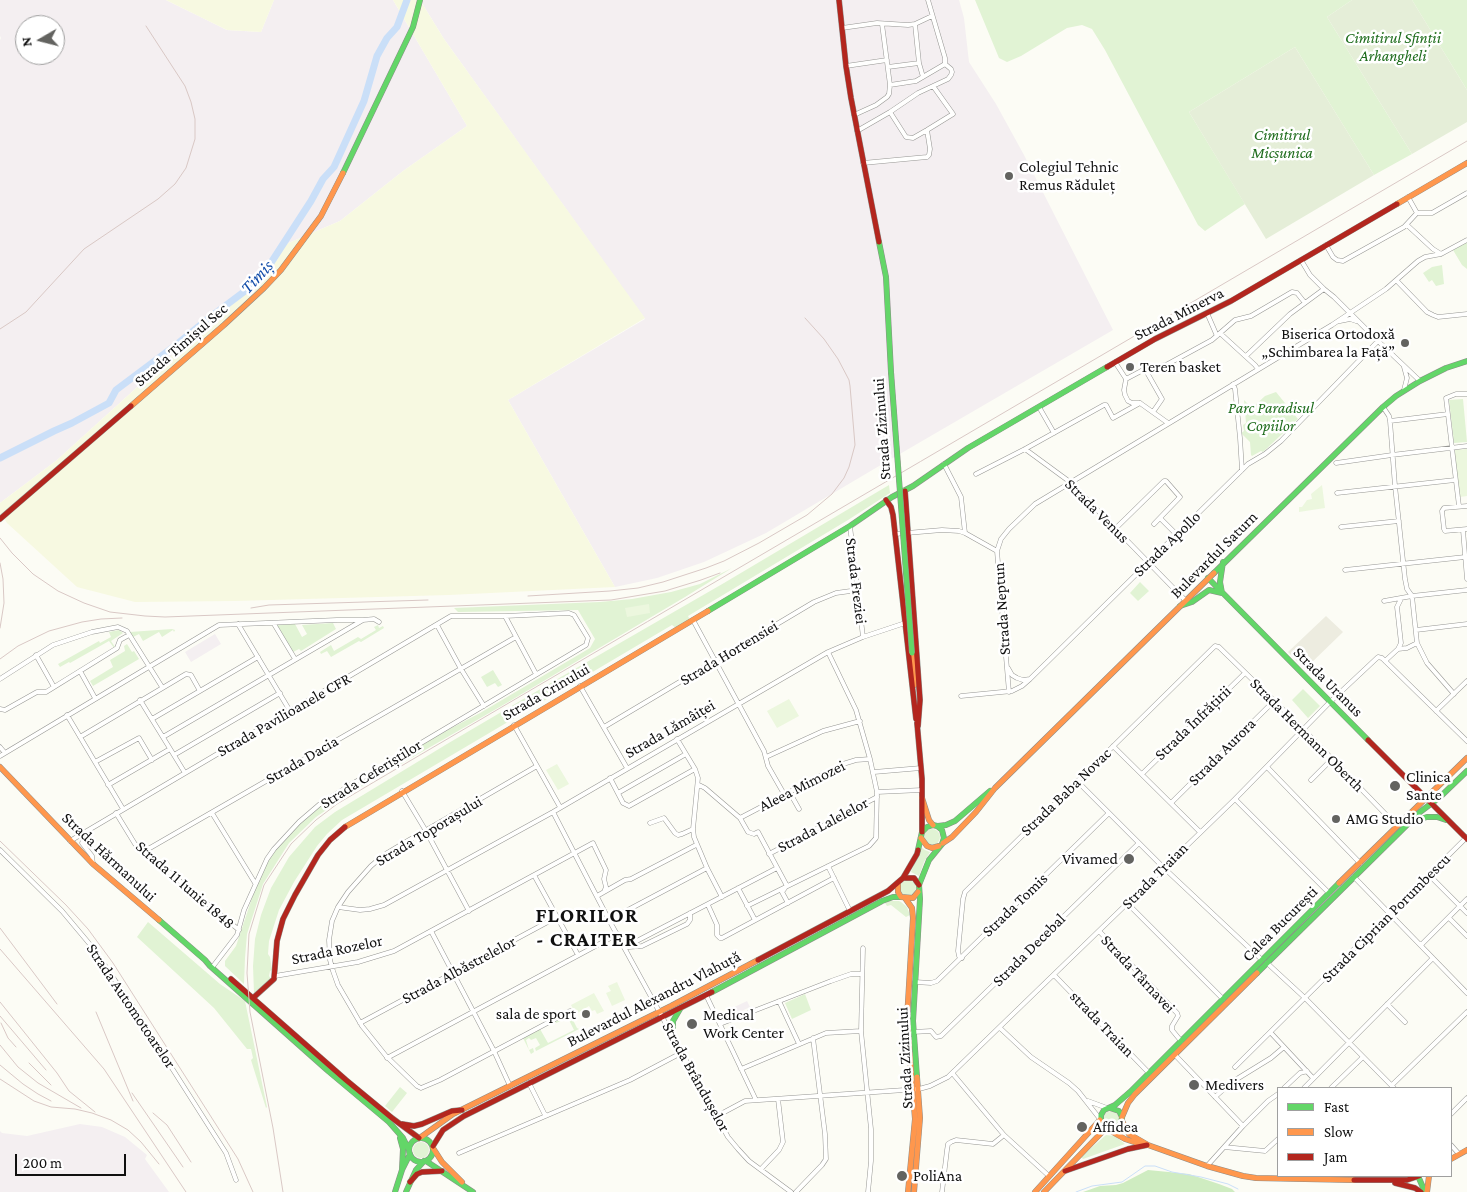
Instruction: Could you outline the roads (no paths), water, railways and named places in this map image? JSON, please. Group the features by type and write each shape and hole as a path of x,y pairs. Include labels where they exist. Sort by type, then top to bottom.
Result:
{"main road":[{"name":"Strada Timișul Sec","path":"2,517 224,325 264,288 286,263 321,216 341,178 413,28 420,0"},
{"name":"Strada Zizinului","path":"839,0 846,66 854,115 886,277 891,372 921,768 922,797 920,807 922,835"},
{"name":"Strada Minerva","path":"905,490 968,448 1115,362 1155,339 1231,301 1467,163"},
{"name":"Bulevardul Saturn","path":"919,885 926,866 940,845 976,812 995,788 1223,562 1383,407 1404,390 1420,381 1446,368 1467,361"},
{"name":"Strada Zizinului","path":"905,490 920,700 918,726"},
{"name":"Strada Crinului","path":"275,976 275,950 284,918 295,895 318,855 330,840 348,824 850,526 886,500 905,490"},
{"path":"886,500 892,510 896,534 905,623"},
{"path":"1179,606 1192,602 1209,590 1222,593 1220,582 1223,562"},
{"name":"Strada Uranus","path":"1208,578 1467,838"},
{"name":"Strada Zizinului","path":"905,623 912,691 918,726"},
{"name":"Calea București","path":"1108,1108 1120,1102 1261,959 1467,758"},
{"name":"Strada Hărmanului","path":"0,767 93,864 205,960 327,1070 389,1122 403,1138 409,1152"},
{"name":"Calea București","path":"1122,1119 1128,1104 1135,1094 1405,827 1467,771"},
{"name":"Bulevardul Saturn","path":"935,826 946,825 955,821 995,788"},
{"name":"Strada Zizinului","path":"922,797 929,820 935,826"},
{"path":"1405,827 1418,819 1428,817 1437,817 1450,822"},
{"path":"903,878 914,878 919,885 918,892 913,898 903,897 898,892 898,883 915,859 922,835 927,827 935,826 942,830 944,835 940,845 932,848 923,842 922,835"},
{"name":"Bulevardul Alexandru Vlahuță","path":"433,1147 443,1130 450,1124 661,1014 888,891 898,883"},
{"name":"Strada Zizinului","path":"908,1192 916,1089 913,1032 920,899 918,892"},
{"name":"Bulevardul Alexandru Vlahuță","path":"420,1138 462,1110 510,1086 661,1014 680,1008 882,901 893,897 903,897"},
{"name":"Strada Zizinului","path":"903,897 911,905 913,915 907,1019 920,1125 914,1192"},
{"name":"Strada Hărmanului","path":"205,960 214,965 253,998 396,1122 420,1138"},
{"name":"Strada Rozelor","path":"253,998 275,976"},
{"path":"673,1034 673,1021 680,1008"},
{"path":"1035,1192 1108,1108 1116,1109 1121,1114 1129,1134 1148,1145"},
{"path":"396,1122 414,1126 452,1111 462,1110"},
{"path":"1100,1119 1103,1126 1107,1129 1130,1141 1148,1145 1207,1166 1256,1178 1385,1181 1407,1180 1416,1177"},
{"path":"1107,1129 1112,1130 1118,1127 1122,1119"},
{"path":"1044,1192 1107,1129"},
{"path":"398,1132 403,1149 402,1170"},
{"path":"395,1192 410,1144 420,1138 428,1140 442,1162 457,1175 465,1186"},
{"path":"1062,1173 1113,1154 1148,1145"},
{"path":"406,1192 416,1170 431,1156 433,1147"},
{"path":"1452,1158 1467,1150"},
{"path":"409,1152 416,1161 425,1161 473,1192"},
{"path":"410,1182 417,1174 422,1172 444,1172"},
{"path":"1419,1177 1426,1192"},
{"path":"1426,1192 1429,1177"},
{"path":"1385,1181 1412,1187 1420,1192"}],"street":[{"path":"890,85 913,82 944,64 945,58 928,0"},
{"path":"842,28 877,23 903,26 915,24 932,16"},
{"path":"854,115 876,105 889,94 890,85 882,24"},
{"path":"915,24 919,63 923,77"},
{"path":"846,66 887,60"},
{"path":"888,67 919,63"},
{"path":"857,131 918,93 948,79 952,75 950,69 944,64"},
{"path":"890,112 906,137 913,138 927,130 953,114 933,86"},
{"path":"864,163 929,155 927,130"},
{"path":"1417,213 1432,213 1467,193"},
{"path":"1408,197 1417,213"},
{"path":"1326,245 1337,260 1343,261 1407,225 1417,213"},
{"path":"1407,225 1441,254"},
{"name":"Strada Neptun","path":"1009,692 998,543 1035,504 1332,325 1397,281 1404,272 1421,259 1441,254 1467,240"},
{"path":"1301,260 1310,275 1420,381"},
{"path":"1397,281 1427,312 1433,315 1438,317 1467,314"},
{"path":"1246,356 1290,314 1324,289"},
{"path":"1126,379 1146,370 1166,365 1212,340 1235,320 1251,316 1292,292 1297,293 1305,304"},
{"path":"1207,313 1219,335 1246,356 1258,369"},
{"name":"Strada Neptun","path":"1332,325 1346,319 1358,322"},
{"path":"1242,470 1281,441 1378,341"},
{"path":"1115,362 1126,379 1124,390 1126,399 1132,403 1140,404 1168,423"},
{"path":"1403,365 1407,378 1404,390"},
{"path":"1146,370 1162,399 1153,412"},
{"path":"1233,384 1242,470"},
{"path":"1458,506 1446,398 1456,394 1467,394"},
{"path":"976,474 1104,405 1106,405 1113,418 1140,404"},
{"path":"1039,407 1054,433"},
{"path":"1383,407 1390,421 1406,585 1412,596 1417,643 1427,663 1454,694"},
{"path":"1390,421 1448,414"},
{"path":"1336,463 1467,446"},
{"name":"Strada Venus","path":"1025,449 1070,482 1185,600"},
{"path":"896,534 952,530 965,534 961,497 944,464"},
{"name":"Strada Apollo","path":"1009,692 1017,690 1022,686 1242,470"},
{"path":"1336,493 1455,480"},
{"path":"1116,529 1166,481 1180,497 1154,524"},
{"path":"1467,506 1442,509 1444,529 1448,531 1465,530 1467,579"},
{"path":"1160,518 1177,535"},
{"path":"1340,527 1399,521"},
{"name":"Strada Freziei","path":"850,526 863,636"},
{"name":"Strada Neptun","path":"965,534 998,551"},
{"path":"1345,570 1465,557"},
{"name":"Strada Hortensiei","path":"604,727 814,602 836,593 858,590"},
{"path":"1384,601 1467,590"},
{"path":"1401,598 1397,606 1401,643 1398,649 1385,661 1467,741"},
{"name":"Strada Pavilioanele CFR","path":"70,841 289,709 454,616 573,614 587,635 588,641"},
{"path":"505,616 536,674"},
{"path":"0,756 219,625 374,619 378,622"},
{"path":"163,737 363,620"},
{"path":"693,620 764,752 768,766 784,794"},
{"name":"Strada Lămâiței","path":"338,907 360,910 384,905 553,812 828,652 863,636 905,623"},
{"path":"238,624 289,709"},
{"path":"274,624 294,659"},
{"path":"1416,630 1467,624"},
{"path":"437,625 484,706"},
{"path":"0,679 53,645 92,632 118,628 128,633 162,687"},
{"path":"0,709 4,710 37,692 44,693 80,672 117,648 120,640 128,633"},
{"name":"Strada Dacia","path":"143,852 516,637"},
{"name":"Strada Ceferiștilor","path":"214,965 234,941 255,883 274,848 299,822 320,804 586,645 588,641"},
{"path":"1398,649 1417,643"},
{"name":"Strada Hermann Oberth","path":"1216,645 1304,730 1397,826"},
{"name":"Strada Baba Novac","path":"962,958 959,956 958,951 965,892 1216,645"},
{"path":"747,906 869,846 876,838 877,794 874,772 856,710 828,652"},
{"path":"36,655 54,687"},
{"path":"152,719 258,657"},
{"name":"Strada Traian","path":"718,1116 743,1102 925,1088 953,1074 1235,799 1330,702 1377,658 1380,657 1385,661"},
{"name":"Strada Neptun","path":"1006,666 1012,675 1017,678 1023,680 1030,678"},
{"path":"80,672 95,698"},
{"name":"Strada Înfrățirii","path":"1142,774 1245,673"},
{"path":"80,736 162,687 188,674 191,675 200,691"},
{"path":"1436,711 1467,681"},
{"path":"580,686 627,768"},
{"path":"961,696 1009,692"},
{"path":"174,755 280,693"},
{"path":"140,700 185,772"},
{"name":"Strada Aurora","path":"1171,803 1274,701"},
{"path":"67,715 123,809"},
{"path":"766,758 823,731 860,721"},
{"path":"514,725 560,807"},
{"path":"95,762 139,738 152,760"},
{"path":"677,739 698,775 699,785 693,829 696,845 722,897"},
{"path":"1113,746 1200,832"},
{"path":"0,747 5,753"},
{"path":"108,785 170,749"},
{"path":"618,794 686,754"},
{"name":"Aleea Mimozei","path":"740,818 843,764 856,760 870,759"},
{"path":"1311,780 1332,759"},
{"name":"Strada Toporașului","path":"494,1051 440,1080 421,1088 417,1086 387,1058 360,1023 338,984 332,966 329,933 338,907 348,892 371,866 384,855 537,766"},
{"path":"1266,767 1360,863"},
{"path":"874,772 921,768"},
{"path":"610,778 625,804 631,805 695,769"},
{"path":"1077,781 1164,868 1261,959"},
{"name":"Aleea Mimozei","path":"699,785 740,818 748,832 754,834 758,832"},
{"path":"877,794 922,790"},
{"path":"402,791 469,911"},
{"path":"790,793 799,809"},
{"name":"Strada Lalelelor","path":"769,854 877,794"},
{"path":"1235,799 1329,893"},
{"name":"Strada Brândușelor","path":"553,812 609,920 627,948 728,1137 738,1149 791,1192"},
{"name":"Strada 11 Iunie 1848","path":"116,813 134,844 239,930"},
{"path":"212,813 255,883"},
{"name":"Strada Tomis","path":"915,982 937,981 1110,814"},
{"path":"650,823 664,818 675,834 678,835 693,829"},
{"path":"88,829 82,843 92,856 93,864"},
{"name":"Strada Lalelelor","path":"758,832 787,886"},
{"name":"Strada Ciprian Porumbescu","path":"1235,1067 1467,838"},
{"name":"Strada Decebal","path":"913,1032 931,1031 936,1037 941,1036 1139,842"},
{"name":"Strada Rozelor","path":"275,976 363,961 394,951 593,843 606,870 604,879 606,887 604,892"},
{"path":"597,896 696,845"},
{"name":"Strada Automotoarelor","path":"0,850 62,911 93,948 226,1153 236,1180"},
{"path":"828,866 850,911"},
{"path":"609,920 707,868"},
{"name":"Strada Lalelelor","path":"627,948 631,944 777,868"},
{"path":"534,875 578,955"},
{"path":"1429,875 1467,913"},
{"path":"1354,877 1467,992"},
{"path":"708,904 720,938 834,878"},
{"path":"787,886 782,892 788,903"},
{"path":"738,888 755,920"},
{"path":"1421,945 1467,899"},
{"path":"1128,904 1223,999"},
{"name":"Strada Lalelelor","path":"627,948 642,946 687,924 690,920 690,913"},
{"name":"Strada Albăstrelelor","path":"360,1023 556,917"},
{"path":"1448,918 1467,936"},
{"path":"431,931 474,1011 510,1086"},
{"name":"Strada Târnavei","path":"1099,931 1177,1012 1178,1016 1172,1030 1181,1041"},
{"path":"387,1058 618,934"},
{"path":"863,948 861,1031 871,1129 871,1161 868,1192"},
{"path":"1305,1087 1434,958"},
{"path":"1267,963 1305,998 1393,1087 1467,1012"},
{"path":"720,1024 851,974 862,974"},
{"name":"strada Traian","path":"1054,976 1149,1073"},
{"path":"706,995 756,1100"},
{"path":"779,1002 799,1044"},
{"path":"1387,1004 1405,1022"},
{"path":"494,1051 570,1011"},
{"path":"1000,1028 1031,1057 1068,1083 1100,1119"},
{"path":"741,1068 813,1038 834,1032 861,1031"},
{"path":"1271,1033 1313,1078"},
{"path":"796,1192 826,1160 813,1038"},
{"path":"1215,1097 1232,1082 1271,1058 1284,1047"},
{"path":"459,1153 630,1080 683,1052"},
{"path":"1175,1055 1243,1126"},
{"path":"1332,1087 1363,1057"},
{"path":"1285,1087 1300,1073 1306,1071"},
{"path":"953,1074 1004,1136 1049,1176"},
{"path":"529,1083 545,1116"},
{"path":"1207,1166 1268,1101 1277,1096"},
{"path":"1452,1113 1467,1098"},
{"path":"761,1169 779,1150 783,1142 778,1099"},
{"path":"1086,1101 1108,1108"},
{"path":"942,1192 948,1144 956,1140 992,1144 1004,1136"},
{"path":"1224,1147 1265,1151 1277,1140"},
{"path":"1452,1146 1459,1154"}],"waterway":[{"name":"Timiș","path":"0,458 109,403 116,390 245,291 265,272 323,179 334,167 364,101 377,56 387,38 397,27 407,0"},
{"path":"1076,1192 1092,1186 1122,1182 1145,1166 1155,1166 1172,1172 1201,1177 1228,1184 1238,1189"}],"railway":[{"path":"0,329 26,312 84,249 158,199 175,184 186,168 195,139 195,119 191,102 185,86 146,26"},
{"path":"283,1192 273,1128 250,1012 247,973 249,934 264,885 291,844 316,820 337,804 374,782 1467,141"},
{"path":"528,596 638,588 706,568 759,543 807,515 832,494 844,478 855,445 850,386 849,380 838,359 824,339 805,318"},
{"path":"0,538 33,574 58,591 110,612 165,617 611,600 665,591 720,573"},
{"path":"0,563 4,603 0,628"},
{"path":"251,608 269,605 428,600"},
{"path":"0,659 18,646 49,631 82,622 122,618"},
{"path":"0,841 66,905 88,929 113,963 238,1159 253,1192"},
{"path":"0,928 57,1004"},
{"path":"0,949 104,1069 186,1192"},
{"path":"0,1002 57,1073 69,1091 95,1112"},
{"path":"96,1012 133,1101"},
{"path":"0,1016 46,1070"},
{"path":"1,1023 8,1038 16,1047"},
{"path":"0,1045 18,1067 38,1083 81,1108"},
{"path":"29,1063 51,1085"},
{"path":"0,1065 23,1084 51,1101"},
{"path":"0,1079 34,1101 51,1107 92,1113 111,1120 128,1130 141,1142 159,1164"},
{"path":"132,1093 183,1167"},
{"path":"153,1113 167,1125 191,1162"}],"place":[{"name":"Colegiul Tehnic Remus Răduleț","path":"1009,176"},
{"name":"Biserica Ortodoxă „Schimbarea la Față”","path":"1405,343"},
{"name":"Teren basket","path":"1130,367"},
{"name":"Clinica Sante","path":"1395,786"},
{"name":"AMG Studio","path":"1336,819"},
{"name":"Vivamed","path":"1129,859"},
{"name":"sala de sport","path":"586,1014"},
{"name":"Medical Work Center","path":"692,1024"},
{"name":"Medivers","path":"1194,1085"},
{"name":"Affidea","path":"1082,1127"},
{"name":"PoliAna","path":"902,1176"}],"district":[{"name":"FLORILOR - CRAITER","path":"587,928"}],"park label":[{"name":"Cimitirul Sfinții Arhangheli","path":"1393,47"},
{"name":"Cimitirul Micșunica","path":"1282,144"},
{"name":"Parc Paradisul Copiilor","path":"1271,417"}]}
